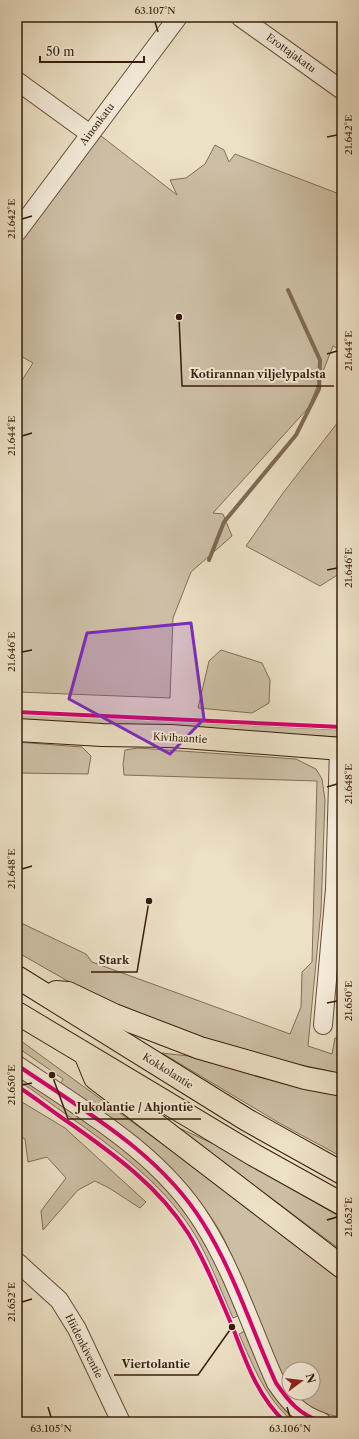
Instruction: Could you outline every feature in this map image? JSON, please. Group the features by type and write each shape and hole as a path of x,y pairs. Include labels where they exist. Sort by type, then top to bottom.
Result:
{"main road":[{"name":"Kivihaantie","path":"17,730 102,735 171,736 340,749"},
{"name":"Kokkolantie","path":"17,977 247,1120 342,1173"},
{"path":"37,990 68,993 114,1015 200,1048 305,1078 342,1085"},
{"path":"17,1013 254,1155 342,1204"},
{"path":"85,1055 95,1078 342,1267"}],"street":[{"name":"Ainonkatu","path":"17,232 178,17"},
{"name":"Erottajakatu","path":"240,17 342,90"},
{"path":"17,81 90,134"},
{"path":"323,1025 335,889 340,749"},
{"path":"17,1065 118,1135 151,1162 179,1190 203,1222 224,1262 276,1383 288,1400 307,1417 322,1422"},
{"name":"Hiidenkiventie","path":"17,1262 59,1300 77,1329 121,1422"}],"highlighted area":[{"path":"191,623 204,719 170,754 69,699 87,633"}],"shaded area":[{"path":"96,132 177,195 170,180 186,178 205,164 215,145 224,150 229,162 235,154 342,195 342,351 333,346 309,407 213,513 223,514 232,536 191,572 173,618 170,698 17,692 17,388 33,363 17,354 17,240"},
{"path":"342,410 342,572 320,586 246,546 283,493 338,422"},
{"path":"221,650 262,663 270,680 269,703 252,713 198,708 209,661"},
{"path":"17,714 342,730 342,737 58,724 17,719"},
{"path":"17,742 82,747 91,756 88,774 17,773"},
{"path":"138,748 296,759 316,769 322,779 325,800 321,910 308,1046 332,1054 335,1038 342,1039 342,1079 330,1071 221,1048 85,991 17,952 17,921 86,954 92,962 290,1034 301,1007 302,972 312,962 317,781 124,775 123,764 125,750"},
{"path":"342,943 342,1021 337,1016"},
{"path":"17,1038 342,1275 342,1417 316,1410 303,1401 321,1401 321,1361 281,1361 281,1377 225,1241 210,1216 194,1195 177,1176 141,1143 103,1114 60,1085 63,1079 17,1047"},
{"path":"162,1053 188,1056 259,1077 342,1092 342,1157 281,1124"},
{"path":"17,1074 66,1106 114,1141 158,1181 178,1203 202,1237 219,1270 238,1316 233,1318 198,1240 180,1213 166,1197 152,1182 120,1154 17,1080"},
{"path":"17,1099 65,1128 146,1202 140,1208 109,1188 95,1181 78,1190 43,1230 41,1211 66,1178 47,1157 28,1162 25,1139 17,1135"},
{"path":"166,1122 214,1144 342,1218 342,1251 278,1203"},
{"path":"245,1331 269,1387 301,1422 293,1422 275,1402 255,1370 239,1334"}],"waterway":[{"path":"209,560 224,522 296,435 319,389 320,360 288,290"}],"cycle path":[{"path":"17,712 342,727"},
{"path":"17,1065 94,1116 119,1135 143,1154 165,1175 185,1198 203,1223 224,1261 276,1383 301,1412 322,1422"},
{"path":"17,1086 120,1160 150,1186 176,1216 195,1244 260,1390 267,1402 285,1422"}],"place":[{"name":"Kotirannan viljelypalsta","path":"179,317"},
{"name":"Stark","path":"149,901"},
{"name":"Jukolantie / Ahjontie","path":"52,1075"},
{"name":"Viertolantie","path":"232,1327"}]}
